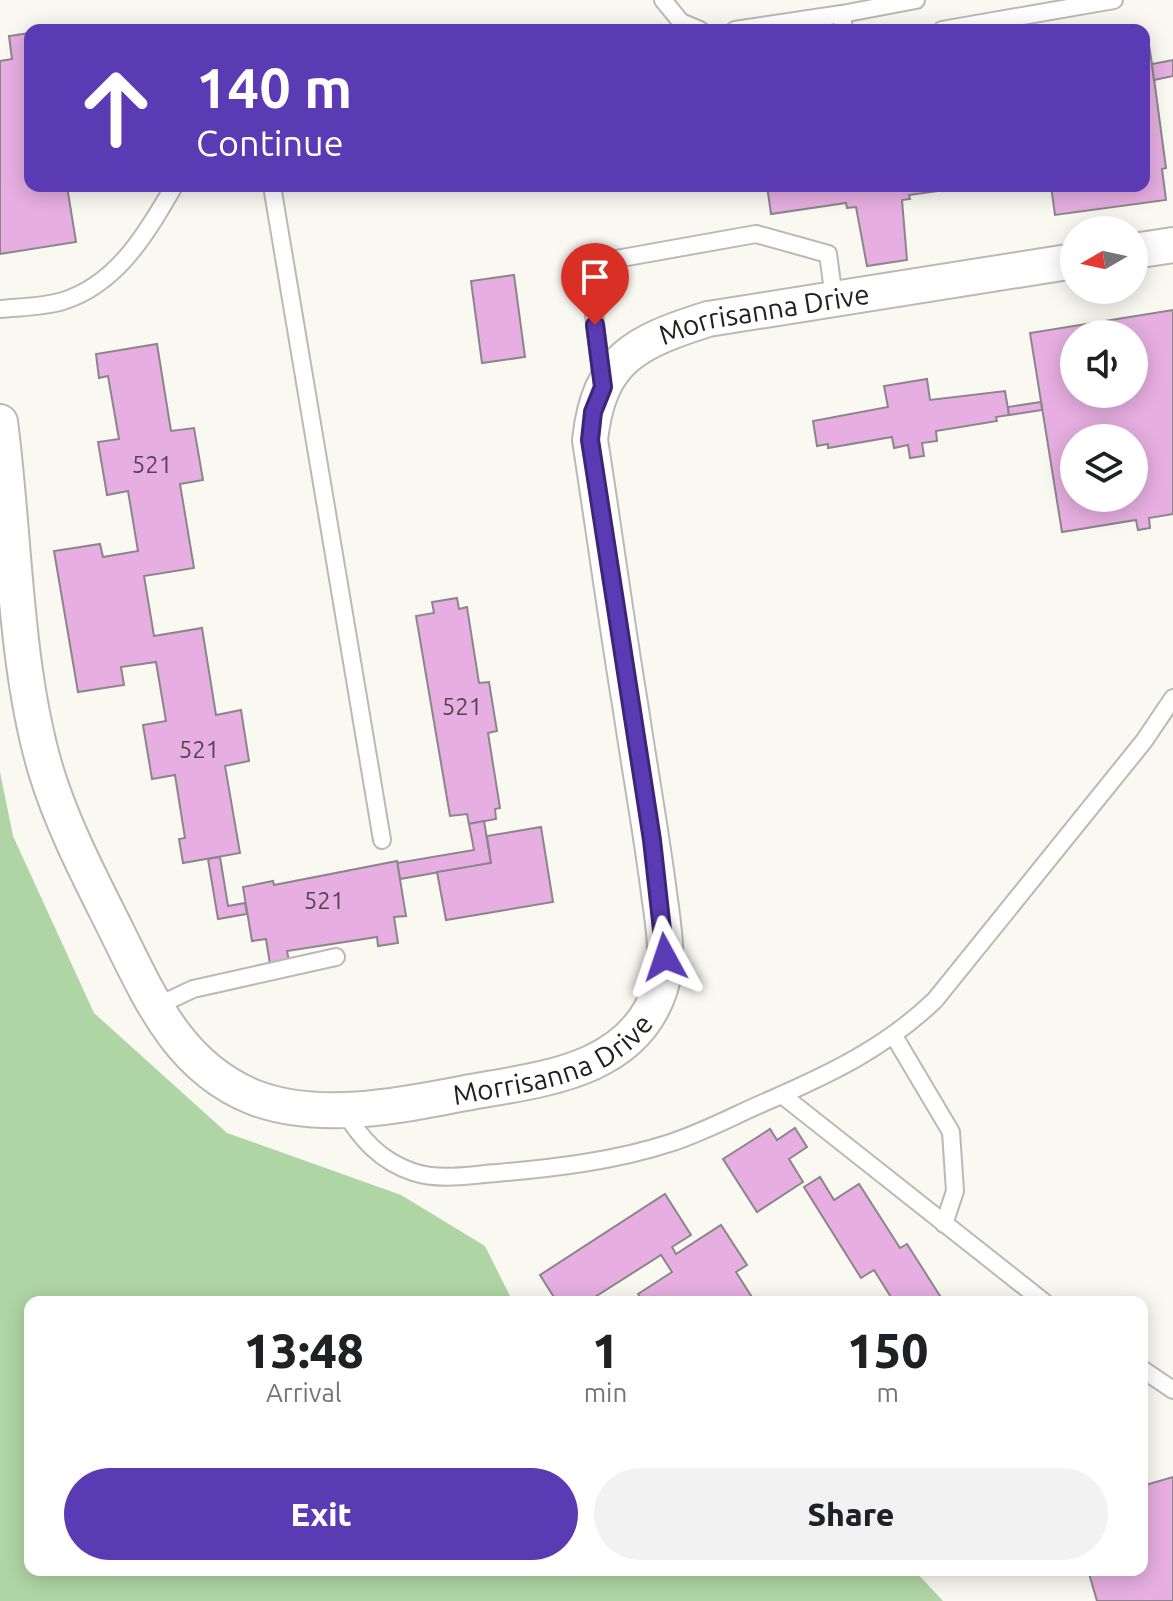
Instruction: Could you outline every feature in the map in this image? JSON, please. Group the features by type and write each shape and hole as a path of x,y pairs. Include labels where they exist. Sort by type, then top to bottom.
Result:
{"street":[{"path":"1148,249 1173,245"},
{"name":"Morrisanna Drive","path":"0,422 30,698 46,770 66,826 168,1031 196,1063 225,1083 257,1098 295,1107 343,1109 440,1098 553,1078 590,1064 624,1045 636,1033 661,986 665,946 652,840 590,440 593,412 603,387 618,364 653,337 708,319 1060,263"}],"lane":[{"path":"663,0 686,24"},
{"path":"816,24 843,22 916,0"},
{"path":"976,24 1114,0"},
{"path":"0,309 59,302 97,284 120,264 150,226 170,192"},
{"path":"273,192 382,840"},
{"path":"603,387 588,264 756,234 828,254 834,298"},
{"path":"343,1109 355,1131 373,1151 405,1169 442,1177 532,1170 609,1158 671,1143 856,1061 894,1036 935,1000 1144,741 1173,698"},
{"path":"155,1007 193,989 336,957"},
{"path":"894,1036 951,1132 955,1191 944,1224"},
{"path":"782,1095 1036,1296"},
{"path":"1148,1373 1173,1390"}],"green space":[{"path":"0,772 13,836 94,1013 227,1133 401,1195 485,1246 510,1296 24,1296 24,1576 920,1576 943,1601 0,1601"}],"building":[{"path":"24,34 24,192 68,192 76,242 0,254 0,61 12,59 9,36"},
{"path":"1150,52 1166,168 1162,169 1166,200 1055,215 1052,192 1150,192"},
{"path":"1173,60 1173,76 1154,80 1152,64"},
{"path":"768,192 931,192 909,195 910,199 902,200 907,260 867,266 856,207 847,208 846,203 771,214"},
{"path":"514,275 525,357 482,363 471,281"},
{"path":"1173,310 1173,514 1149,518 1150,528 1138,530 1136,520 1062,532 1030,333 1060,328 1060,408 1148,408 1148,320 1111,320"},
{"path":"157,344 171,431 194,428 203,480 180,484 194,568 144,576 154,636 202,628 216,715 241,710 249,761 225,766 240,853 183,863 179,839 185,838 175,775 152,779 143,725 166,721 156,662 121,667 124,685 78,692 54,551 100,544 103,557 138,551 128,491 107,495 98,442 119,439 108,376 99,378 96,354"},
{"path":"927,379 930,400 1005,391 1009,415 996,417 997,421 936,431 937,441 922,443 924,456 910,458 908,445 894,448 892,437 828,448 828,444 817,446 813,421 888,407 884,386"},
{"path":"1041,402 1042,410 1009,415 1008,407"},
{"path":"457,598 459,609 467,607 479,683 489,682 497,731 488,733 500,808 495,809 496,819 469,824 467,814 450,816 416,616 434,613 432,602"},
{"path":"484,821 491,863 400,879 397,863 474,850 469,824"},
{"path":"541,827 553,902 446,920 437,872 491,863 487,836"},
{"path":"220,857 228,906 245,903 247,914 218,919 208,859"},
{"path":"397,861 406,916 394,917 398,943 378,946 377,937 287,951 289,961 270,964 266,939 252,941 243,887 273,881 274,885"},
{"path":"795,1128 807,1147 789,1159 803,1182 757,1212 723,1159 770,1129 777,1140"},
{"path":"820,1177 834,1200 859,1184 900,1248 907,1244 940,1296 890,1296 874,1270 861,1278 804,1187"},
{"path":"665,1194 691,1235 672,1247 676,1254 721,1225 747,1265 736,1272 751,1296 639,1296 672,1272 661,1255 596,1296 553,1296 540,1275"},
{"path":"1173,1477 1173,1601 1097,1601 1090,1576 1148,1576 1148,1484"}],"route":[{"path":"595,325 603,387 593,412 590,440 652,840 665,957"}]}
